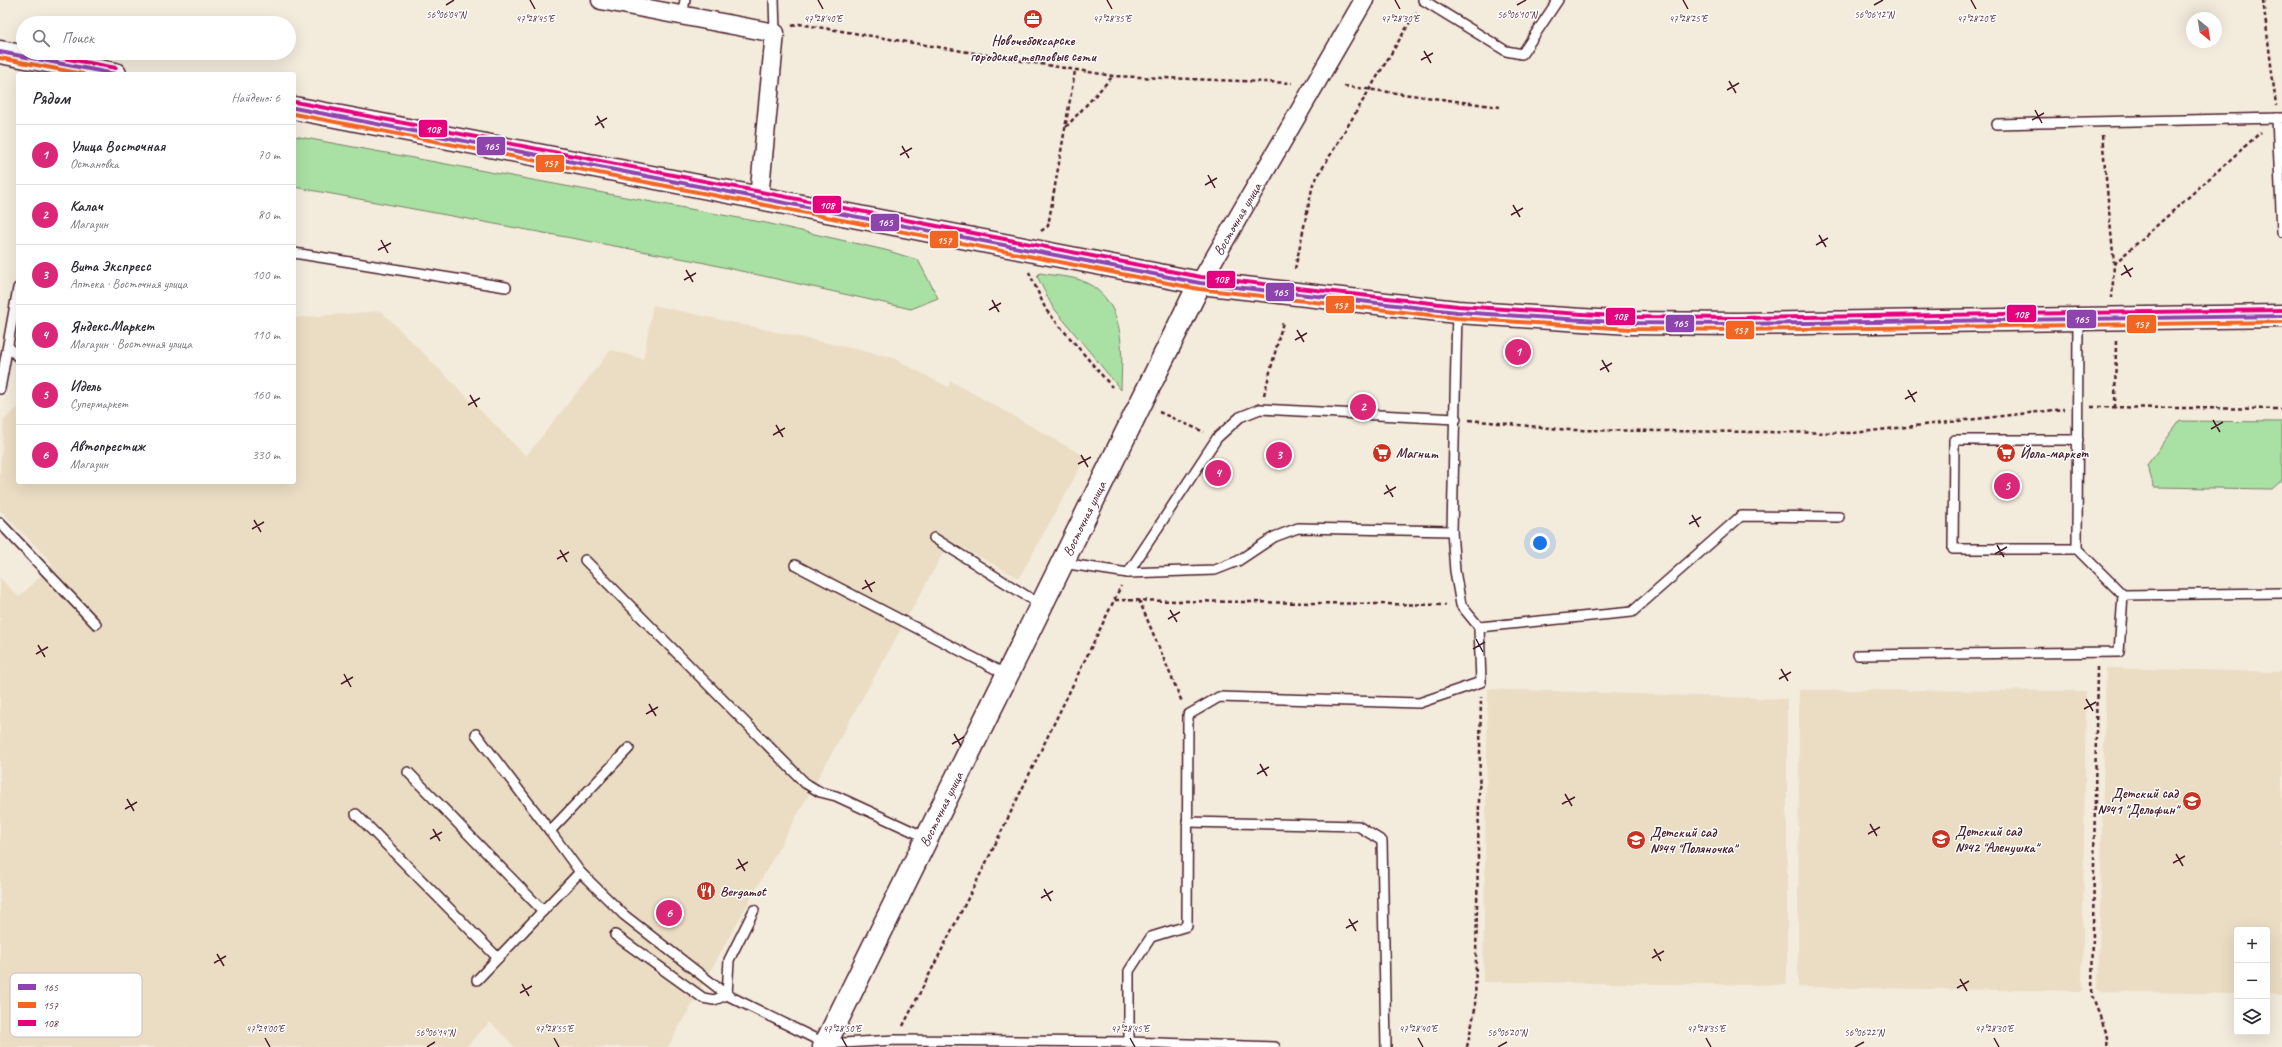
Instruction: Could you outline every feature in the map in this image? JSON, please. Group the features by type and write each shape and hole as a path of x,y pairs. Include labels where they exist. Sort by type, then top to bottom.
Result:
{"main road":[{"path":"0,52 16,57"},
{"path":"28,60 55,68 95,72"},
{"path":"296,108 1200,283 1457,312 1637,324 2282,316"},
{"name":"Восточная улица","path":"825,1046 1200,283"}],"street":[{"path":"601,0 684,8 775,33 759,198"},
{"name":"Восточная улица","path":"1200,283 1364,0"}],"lane":[{"path":"774,0 775,33"},
{"path":"1423,0 1437,3 1506,52 1522,54 1558,0"},
{"path":"1997,124 2280,118 2282,232"},
{"path":"296,253 506,286"},
{"path":"0,389 2,368 9,347 16,301"},
{"path":"1129,1042 1129,971 1151,937 1187,926 1188,715 1219,697 1419,703 1481,682 1479,627 1461,605 1455,571 1452,531 1456,419 1457,312"},
{"path":"2077,549 2078,319"},
{"path":"9,347 16,355"},
{"path":"1128,573 1217,438 1240,417 1260,410 1456,419"},
{"path":"2078,440 1954,440 1953,549 2077,549 2123,595 2282,593"},
{"path":"1479,627 1632,612 1741,516 1839,517"},
{"path":"0,523 96,624"},
{"path":"1062,563 1128,573 1215,570 1238,561 1274,537 1298,528 1452,531"},
{"path":"934,538 1042,605"},
{"path":"585,560 805,783 820,792 836,796 927,838"},
{"path":"795,565 1007,675"},
{"path":"1858,655 2119,652 2123,595"},
{"path":"476,734 580,872 624,916 727,995 825,1046 895,1040 1129,1042 1275,1047"},
{"path":"550,831 629,748"},
{"path":"408,772 543,911"},
{"path":"356,814 498,958"},
{"path":"1187,822 1358,826 1382,841 1386,1047"},
{"path":"477,980 580,872"},
{"path":"727,995 729,960 754,910"},
{"path":"615,935 703,998 714,1000 727,995"}],"path":[{"path":"1295,269 1313,184 1423,0"},
{"path":"2114,264 2280,118 2263,0"},
{"path":"775,33 799,24 1075,71 1113,76 1292,83"},
{"path":"1041,231 1048,226 1075,71"},
{"path":"1066,127 1113,76"},
{"path":"1344,86 1500,107"},
{"path":"2101,121 2114,264 2112,298"},
{"path":"1029,272 1046,310 1112,387"},
{"path":"1260,410 1283,322"},
{"path":"2115,408 2116,339"},
{"path":"1456,419 1569,430 1853,433 2078,407 2282,409"},
{"path":"1158,412 1217,438"},
{"path":"895,1040 988,859 1128,573"},
{"path":"1115,600 1461,605"},
{"path":"1139,600 1188,715"},
{"path":"2097,652 2092,996 2108,1037 2107,1047"},
{"path":"1467,1047 1475,1010 1481,682"}],"shaded area":[{"path":"653,305 891,357 948,387 951,381 1086,457 1019,578 950,541 668,1047 515,1047 490,1022 466,1047 0,1047 0,578 19,597 53,564 0,510 0,468 4,420 16,409 16,484 296,484 296,318 381,311 526,456 611,350 643,359"},
{"name":"Детский сад №41 \"Дельфин\"","path":"2106,668 2282,672 2282,995 2270,994 2270,927 2234,927 2234,994 2098,991"},
{"name":"Детский сад №44 \"Поляночка\"","path":"1488,689 1787,699 1787,985 1483,982"},
{"name":"Детский сад №42 \"Аленушка\"","path":"1799,690 2086,691 2082,991 1798,987"}],"green space":[{"path":"296,136 766,223 885,250 918,260 938,298 911,309 696,261 296,187"},
{"path":"1040,273 1069,277 1085,282 1099,291 1108,302 1115,315 1119,329 1122,360 1121,390 1052,306 1037,276"},
{"path":"2180,421 2282,422 2282,480 2272,489 2154,487 2147,465"}],"transit line":[{"name":"165","path":"0,52 16,55"},
{"name":"157","path":"0,58 73,72"},
{"name":"165","path":"42,60 105,72"},
{"name":"108","path":"74,60 116,68"},
{"name":"108","path":"296,102 1201,277 1458,306 1630,317 1736,318 2282,310"},
{"name":"165","path":"296,108 1200,283 1457,312 1630,323 1736,324 2282,316"},
{"name":"157","path":"296,114 1199,289 1456,318 1630,329 1736,330 2282,322"}],"place":[{"name":"Новочебоксарске городские тепловые сети","path":"1033,19"},
{"name":"Улица Восточная","path":"1518,352"},
{"name":"Калач","path":"1363,407"},
{"name":"Магнит","path":"1382,453"},
{"name":"Йола-маркет","path":"2006,453"},
{"name":"Вита Экспресс","path":"1279,455"},
{"name":"Яндекс.Маркет","path":"1218,473"},
{"name":"Идель","path":"2007,486"},
{"name":"Детский сад №41 \"Дельфин\"","path":"2192,801"},
{"name":"Детский сад №42 \"Аленушка\"","path":"1941,839"},
{"name":"Детский сад №44 \"Поляночка\"","path":"1636,840"},
{"name":"Bergamot","path":"706,891"},
{"name":"Автопрестиж","path":"669,913"}]}
